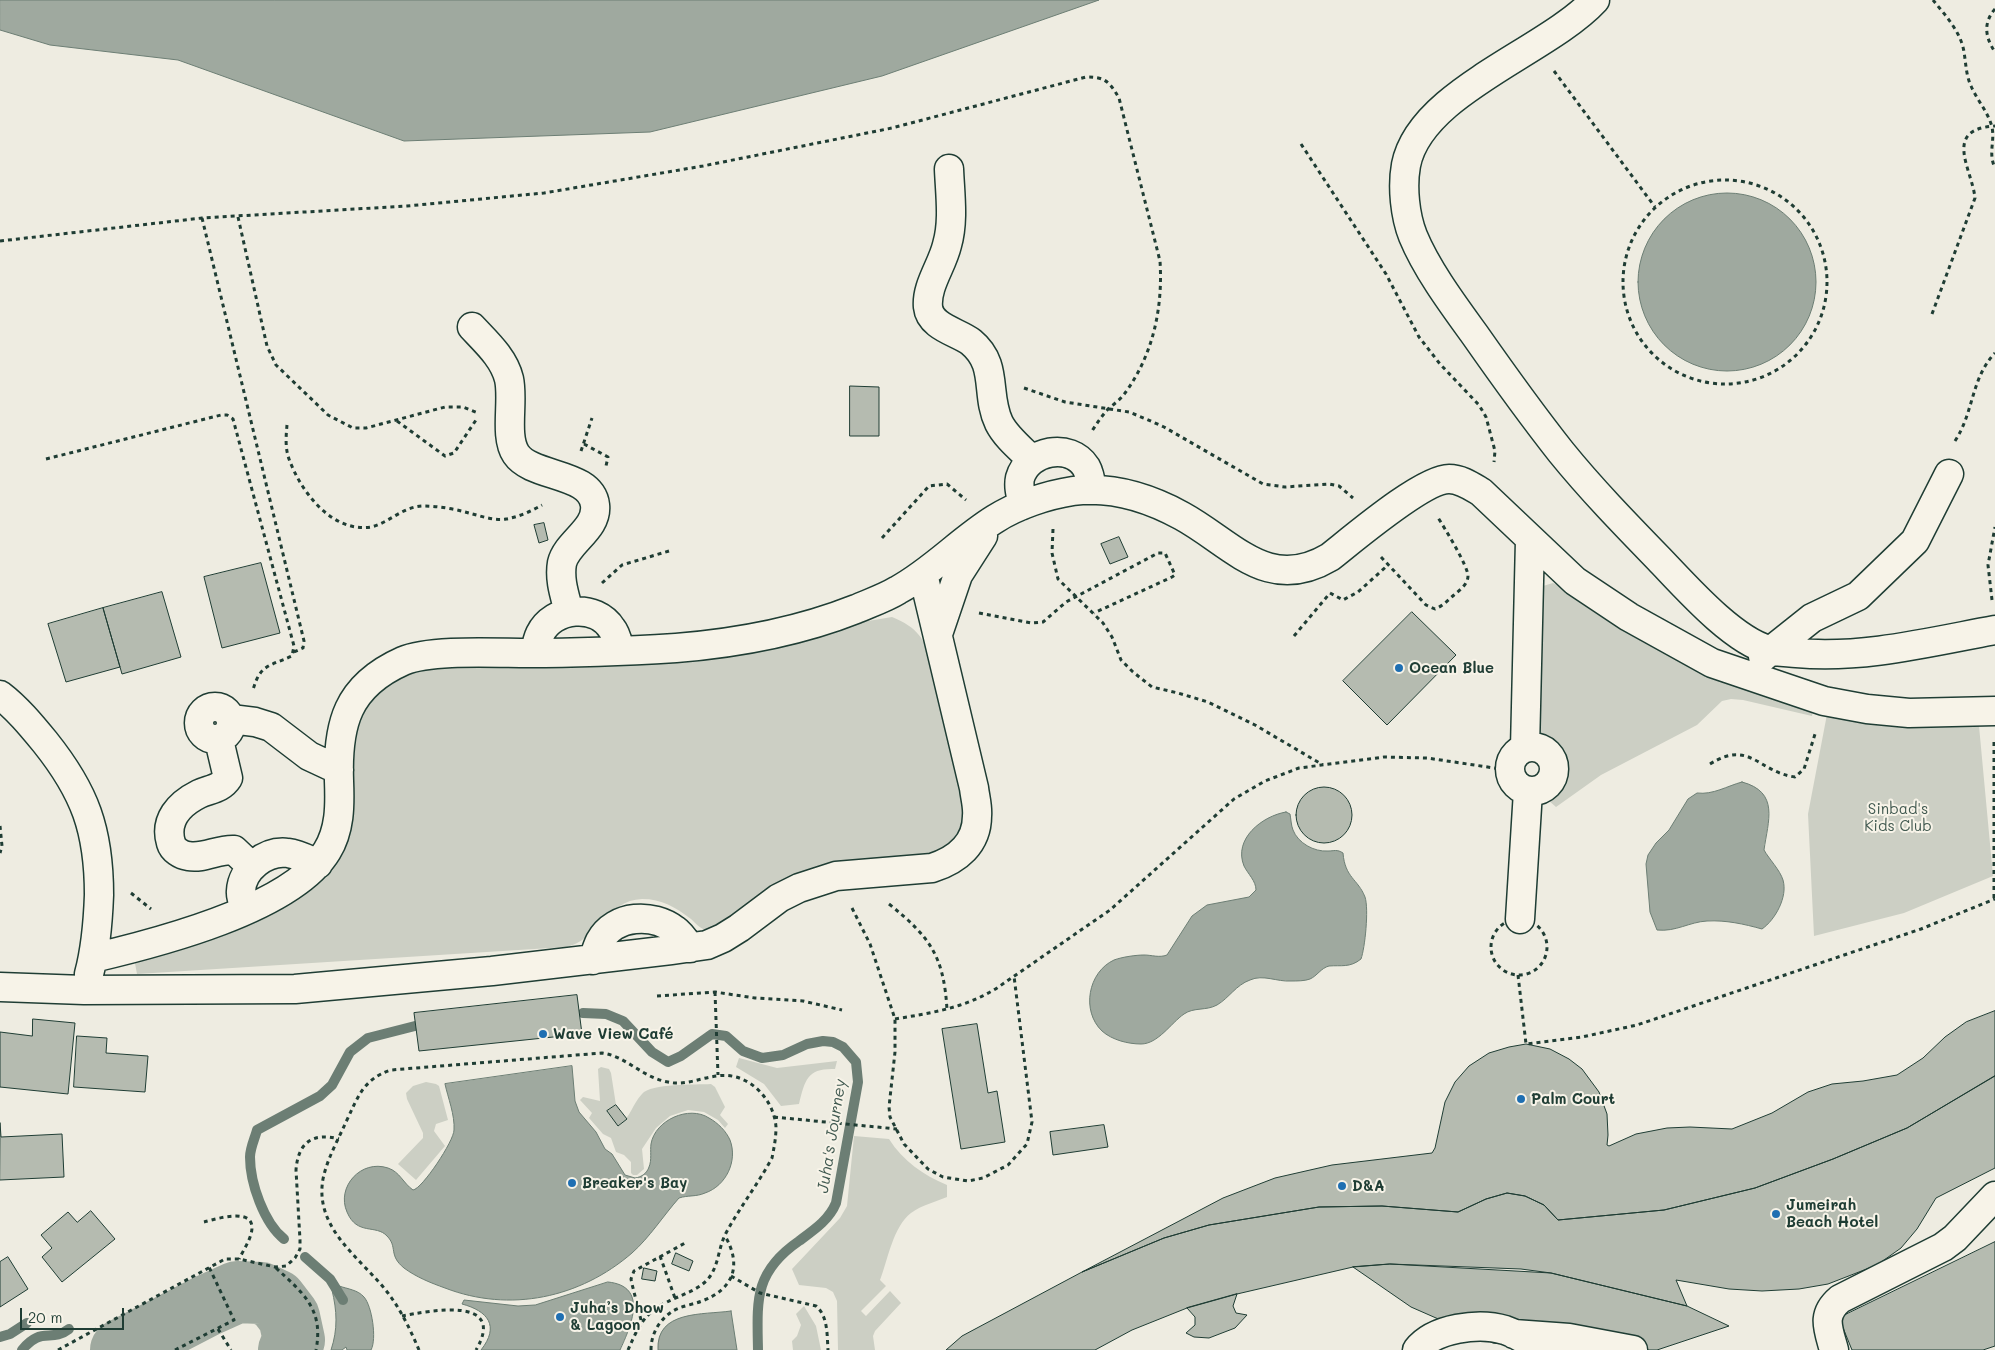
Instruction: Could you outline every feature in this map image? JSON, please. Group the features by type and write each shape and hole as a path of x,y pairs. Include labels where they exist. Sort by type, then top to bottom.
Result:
{"lane":[{"path":"1595,0 1572,20 1535,46 1458,95 1433,118 1416,138 1406,165 1405,200 1413,236 1442,288 1508,382 1562,453 1595,492 1703,606 1757,645 1770,650 1825,656 1846,654 1994,617"},
{"path":"949,169 950,230 943,259 928,298 928,310 934,320 969,341 980,350 986,360 990,374 994,405 999,423 1032,460"},
{"path":"472,327 505,366 512,401 511,443 515,453 522,461 535,468 570,480 584,488 594,500 596,508 587,528 570,548 562,564 562,584 579,612"},
{"path":"1024,505 1020,489 1023,470 1032,460 1047,452 1064,452 1079,460 1085,466 1092,490"},
{"path":"1744,675 1770,650 1812,618 1858,596 1915,541 1949,474"},
{"path":"93,958 138,948 246,910 285,891 300,881 318,864 328,851 335,835 338,821 339,748 351,702 364,686 405,660 430,656 620,651 709,646 776,635 838,616 897,591 923,574 996,518 1024,505 1072,491 1092,490 1134,495 1158,504 1200,526 1248,560 1271,569 1285,571 1315,566 1330,557 1415,492 1431,483 1449,479 1466,482 1481,492 1530,540 1576,581 1662,636 1704,658 1744,675 1824,701 1867,709 1910,712 1994,711"},
{"path":"938,634 958,575 974,548 996,518"},
{"path":"1525,748 1530,540"},
{"path":"0,986 84,990 295,989 593,960 690,948 723,938 780,898 799,888 836,876 932,868 947,863 969,844 977,816 974,788 923,574"},
{"path":"535,653 538,639 545,626 556,617 579,612 598,616 612,628 620,651"},
{"path":"0,695 21,715 61,761 86,807 94,834 99,868 98,912 93,958 84,990"},
{"path":"252,867 234,850 191,857 182,855 171,845 170,819 176,811 186,802 200,794 220,787 228,778 225,723 255,722 272,727 309,756 339,770"},
{"path":"1536,747 1551,756 1555,768 1552,780 1540,790 1528,791 1516,784 1510,771 1515,755 1525,748 1536,747"},
{"path":"1520,919 1528,791"},
{"path":"246,910 240,893 242,883 252,867 260,859 287,852 318,864"},
{"path":"593,960 601,940 616,925 637,918 658,920 677,930 690,948"},
{"path":"1834,1350 1827,1318 1831,1307 1840,1299 1943,1247 1955,1238 1995,1196"},
{"path":"1417,1350 1431,1338 1457,1329 1484,1327 1505,1330 1538,1350"},
{"path":"1511,1333 1569,1338 1633,1350"}],"path":[{"path":"1933,0 1959,36 1964,51 1965,67 1970,85 1993,126 1990,154 1995,168"},
{"path":"1995,9 1990,15 1986,34 1995,52"},
{"path":"1535,46 1655,207"},
{"path":"0,240 202,218 407,206 553,192 704,166 892,128 1086,78 1098,77 1107,81 1119,98 1160,261 1162,287 1158,312 1144,363 1124,396 1109,408 1090,432 1079,460"},
{"path":"1932,314 1976,198 1964,159 1963,145 1968,137 1977,130 1993,126"},
{"path":"1301,144 1386,274 1419,337 1440,364 1479,405 1486,417 1495,452 1494,469 1481,492"},
{"path":"1714,180 1736,180 1758,185 1778,194 1796,208 1810,225 1820,244 1826,266 1827,288 1824,310 1816,330 1803,349 1787,363 1768,375 1747,382 1726,384 1703,381 1682,374 1663,363 1652,353 1635,329 1627,308 1623,287 1624,265 1630,243 1641,224 1655,207 1672,194 1692,185 1714,180"},
{"path":"238,217 267,346 276,365 328,415 353,428 366,428 445,407 463,407 481,414 457,450 449,456 437,452 397,421"},
{"path":"202,218 304,642 303,648 294,652 292,656 259,672 251,694 225,723"},
{"path":"1955,441 1963,428 1969,412 1978,376 1986,362 1995,353"},
{"path":"990,374 1058,400 1128,412 1164,427 1263,484 1285,487 1317,484 1339,486 1359,504"},
{"path":"46,459 221,415 227,415 233,419 294,652"},
{"path":"287,425 288,458 309,496 323,512 340,522 358,528 374,526 404,510 422,506 506,519 524,514 540,506 570,480 592,418"},
{"path":"882,538 929,486 947,484 972,506"},
{"path":"1054,495 1052,553 1058,579 1074,597 1094,612 1112,637 1121,660 1152,687 1208,702 1255,725 1324,766"},
{"path":"1376,551 1430,608 1435,609 1445,603 1462,588 1468,577 1465,566 1432,509"},
{"path":"1994,617 1988,566 1995,527"},
{"path":"579,612 612,572 629,562 669,551"},
{"path":"946,607 1037,623 1047,619 1074,597 1158,552 1164,553 1175,573 1172,577 1094,612"},
{"path":"1710,764 1722,756 1732,753 1747,755 1784,775 1795,777 1804,769 1808,760 1824,701"},
{"path":"1518,975 1526,1044 1582,1037 1637,1025 1691,1008 1749,986 1921,929 1994,899 1994,711"},
{"path":"895,1019 947,1010 979,999 1110,910 1234,799 1265,781 1298,768 1384,757 1427,758 1510,771"},
{"path":"0,826 2,846 0,853"},
{"path":"836,876 870,944 895,1019 896,1052 889,1107 890,1117 904,1144 928,1168 944,1177 968,1181 983,1178 1008,1165 1028,1144 1032,1122 1030,1098 1014,976"},
{"path":"882,900 909,921 935,952 942,968 947,1010"},
{"path":"715,992 718,1075"},
{"path":"658,996 715,992 755,998 803,1001 842,1010"},
{"path":"418,1350 402,1316 377,1279 336,1235 328,1222 323,1202 324,1179 360,1092 369,1080 391,1070 602,1052 617,1056 646,1075 667,1082 682,1083 718,1075 738,1078 755,1086 763,1094 774,1117 775,1145 772,1158 724,1236 715,1268 710,1276 699,1287 658,1307 641,1321 628,1350"},
{"path":"774,1117 897,1129"},
{"path":"58,1350 225,1259 239,1259 276,1267 286,1266 290,1263 300,1249 297,1157 302,1147 312,1138 326,1135 339,1139"},
{"path":"204,1222 238,1215 244,1216 252,1227 251,1234 239,1259"},
{"path":"650,1350 653,1334 671,1312 720,1292 732,1276 735,1264 734,1256 724,1236"},
{"path":"641,1321 632,1284 632,1275 639,1267 687,1242"},
{"path":"660,1256 675,1298"},
{"path":"175,1350 234,1320 214,1274 209,1267"},
{"path":"276,1267 313,1307 318,1322 316,1350"},
{"path":"732,1276 760,1293 816,1306 822,1311 828,1350"},
{"path":"402,1316 444,1309 465,1310 473,1314 479,1320 482,1327 482,1335 476,1350"},
{"path":"218,1329 231,1350"}],"green space":[{"path":"1553,583 1813,707 1812,716 1743,700 1731,699 1722,701 1697,725 1601,775 1556,807 1548,800 1559,776 1561,758 1558,750 1552,743 1543,736 1529,730 1537,593 1543,586"},
{"path":"892,617 908,625 918,634 933,663 971,814 950,849 718,930 702,928 668,904 656,900 642,899 630,901 620,906 586,937 566,947 137,974 134,958 306,889 351,722 396,670 799,640 868,621"},
{"name":"Sinbad's Kids Club","path":"1828,709 1880,722 1979,726 1993,876 1904,913 1814,936 1808,814"},
{"path":"739,1058 777,1068 837,1061 835,1069 819,1071 809,1077 803,1088 799,1104 781,1106 764,1084 736,1067"},
{"path":"601,1067 609,1069 611,1073 616,1105 607,1111 619,1126 647,1090 664,1086 711,1084 715,1087 725,1107 720,1115 728,1124 725,1128 718,1120 704,1112 688,1110 670,1116 656,1128 642,1149 644,1169 637,1175 633,1175 631,1173 631,1162 624,1155 616,1152 611,1138 603,1134 589,1118 592,1113 580,1100 583,1097 600,1101 598,1069"},
{"path":"426,1082 439,1086 448,1120 436,1124 434,1131 445,1146 416,1180 398,1164 423,1138 423,1133 406,1093 413,1086"},
{"path":"854,1136 889,1139 907,1161 930,1177 947,1185 947,1197 915,1210 900,1226 895,1235 880,1280 886,1286 861,1311 866,1316 890,1291 901,1303 875,1331 873,1336 875,1350 838,1350 837,1301 833,1292 826,1288 799,1285 792,1269 840,1218 847,1206"},
{"path":"804,1306 816,1326 821,1350 793,1350 792,1341 797,1336 801,1325 796,1314"}],"shaded area":[{"path":"0,0 1099,0 882,76 650,132 404,141 178,60 50,45 0,30"},
{"path":"1718,193 1736,193 1753,196 1769,203 1784,213 1796,225 1806,240 1813,256 1816,282 1815,299 1810,316 1796,339 1784,351 1769,361 1753,368 1736,371 1718,371 1701,368 1685,361 1670,351 1658,339 1648,324 1641,308 1638,291 1638,273 1641,256 1648,240 1658,225 1670,213 1685,203 1701,196"},
{"path":"1742,782 1754,787 1767,800 1769,818 1764,850 1779,872 1784,887 1782,901 1776,914 1762,929 1714,921 1700,922 1670,930 1657,930 1650,912 1646,864 1648,855 1656,843 1669,830 1688,799 1697,793 1714,791"},
{"path":"1286,812 1290,814 1295,835 1307,846 1317,850 1343,853 1346,868 1365,897 1367,910 1366,928 1361,959 1349,965 1326,967 1312,978 1306,980 1286,981 1255,978 1245,982 1217,1005 1192,1010 1184,1014 1159,1037 1147,1043 1136,1044 1120,1041 1102,1031 1095,1023 1090,1003 1090,992 1098,973 1117,959 1137,955 1167,955 1192,916 1207,905 1249,897 1256,890 1256,887 1244,866 1242,856 1246,838 1252,830 1268,818"},
{"name":"Breaker's Bay","path":"572,1066 575,1101 579,1112 596,1132 605,1149 612,1154 625,1175 635,1178 646,1173 650,1164 651,1144 659,1128 674,1117 692,1113 701,1114 712,1120 724,1130 730,1140 732,1148 731,1164 724,1179 719,1185 705,1193 679,1198 639,1247 612,1268 590,1281 543,1297 519,1300 470,1296 424,1280 399,1263 387,1236 378,1231 361,1227 351,1219 344,1203 345,1193 353,1177 360,1171 378,1166 388,1168 396,1172 413,1190 423,1182 437,1164 453,1136 454,1130 445,1084"},
{"name":"Juha’s Dhow & Lagoon","path":"608,1282 621,1285 629,1291 633,1299 632,1319 620,1350 481,1350 490,1334 488,1321 479,1311 462,1304 464,1300 518,1306 535,1305"},
{"path":"339,1286 359,1293 367,1301 374,1331 371,1350 347,1350 346,1347 342,1350 331,1350 336,1320 332,1290"},
{"path":"731,1311 737,1350 658,1350 659,1337 673,1321 683,1317"}],"building":[{"path":"850,386 879,387 879,436 850,436"},
{"path":"544,523 548,540 539,543 534,525"},
{"path":"1119,537 1128,557 1110,564 1101,544"},
{"path":"261,563 280,633 222,648 204,577"},
{"path":"162,592 181,657 122,674 103,608"},
{"path":"103,608 120,667 66,682 48,624"},
{"name":"Ocean Blue","path":"1412,612 1456,655 1387,725 1343,681"},
{"path":"1324,787 1335,789 1344,795 1350,804 1352,815 1350,826 1344,835 1335,841 1324,843 1313,841 1304,835 1298,826 1296,815 1298,804 1304,795 1313,789"},
{"path":"577,995 582,1034 419,1051 414,1013"},
{"path":"1995,1011 1995,1076 1907,1128 1833,1159 1755,1188 1664,1210 1558,1220 1544,1205 1525,1196 1507,1193 1486,1199 1458,1212 1382,1206 1319,1207 1209,1225 1164,1238 1082,1272 1223,1198 1275,1178 1332,1165 1432,1153 1435,1148 1445,1102 1455,1082 1469,1066 1489,1053 1509,1047 1526,1044 1550,1049 1569,1059 1582,1069 1599,1092 1607,1114 1607,1145 1609,1146 1636,1134 1667,1128 1732,1129 1772,1113 1808,1092 1832,1084 1897,1075 1923,1058 1945,1037 1966,1022"},
{"path":"33,1019 75,1023 68,1094 0,1087 0,1032 32,1036"},
{"path":"977,1024 988,1093 997,1091 1005,1142 961,1149 942,1029"},
{"path":"77,1036 107,1038 106,1053 148,1056 145,1092 74,1087"},
{"name":"Jumeirah Beach Hotel","path":"1995,1076 1995,1168 1936,1198 1917,1229 1901,1248 1877,1265 1828,1284 1799,1289 1762,1291 1729,1289 1676,1280 1687,1306 1551,1273 1521,1269 1390,1264 1353,1267 1237,1294 1187,1308 1132,1330 1095,1350 946,1350 962,1336 1082,1272 1164,1238 1209,1225 1319,1207 1382,1206 1458,1212 1486,1199 1507,1193 1525,1196 1544,1205 1558,1220 1664,1210 1755,1188 1833,1159 1907,1128"},
{"path":"616,1105 627,1119 618,1126 607,1111"},
{"path":"0,1123 1,1137 62,1134 64,1177 0,1180"},
{"path":"1104,1125 1108,1147 1053,1155 1050,1132"},
{"path":"91,1211 115,1239 62,1282 42,1257 52,1248 41,1235 68,1212 77,1222"},
{"path":"1995,1242 1995,1346 1983,1350 1852,1350 1839,1318"},
{"path":"676,1253 693,1261 689,1271 672,1264"},
{"path":"8,1257 28,1289 0,1307 0,1262"},
{"path":"1390,1264 1551,1273 1687,1306 1729,1326 1657,1350 1552,1350 1493,1343 1411,1307 1353,1267"},
{"path":"644,1268 657,1271 655,1281 642,1279"},
{"path":"1237,1294 1233,1306 1236,1313 1247,1315 1235,1328 1209,1338 1194,1337 1186,1333 1195,1325 1195,1317 1187,1308"}],"waterway":[{"name":"Juha's Journey","path":"583,1013 606,1014 623,1021 652,1052 668,1062 681,1056 712,1034 726,1036 743,1051 762,1058 783,1055 807,1044 823,1041 833,1042 843,1047 856,1062 858,1082 836,1203 825,1220 784,1253 773,1264 766,1276 761,1288 759,1302 758,1350"},
{"name":"Juha's Journey","path":"284,1239 264,1213 252,1179 250,1154 257,1130 320,1096 332,1085 350,1052 368,1038 415,1026"},
{"name":"Juha's Journey","path":"305,1257 330,1279 343,1300"},
{"path":"121,1350 237,1292 261,1293 276,1300 289,1317 294,1340 289,1350"},
{"path":"0,1337 10,1334 27,1323"},
{"path":"22,1350 40,1336 57,1335 69,1329"}],"place":[{"name":"Ocean Blue","path":"1399,668"},
{"name":"Wave View Café","path":"543,1034"},
{"name":"Palm Court","path":"1521,1099"},
{"name":"Breaker's Bay","path":"572,1183"},
{"name":"D&A","path":"1342,1186"},
{"name":"Jumeirah Beach Hotel","path":"1776,1214"},
{"name":"Juha’s Dhow & Lagoon","path":"560,1317"}]}
